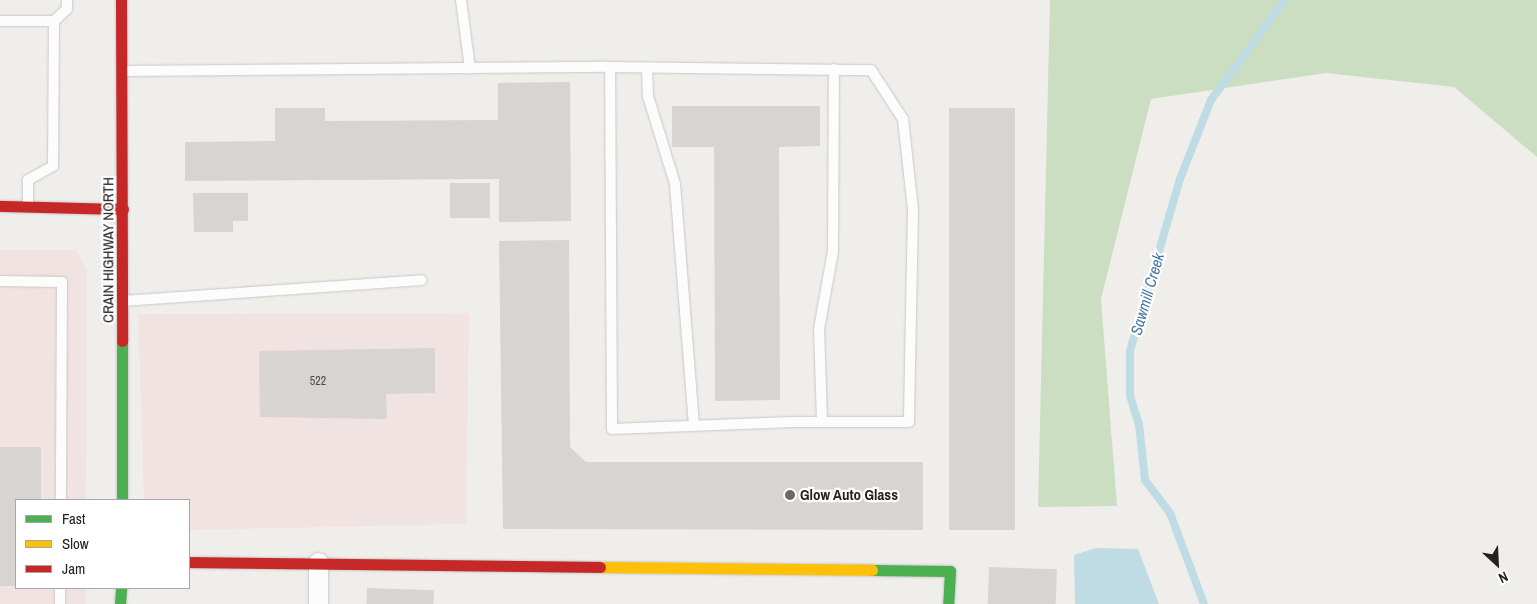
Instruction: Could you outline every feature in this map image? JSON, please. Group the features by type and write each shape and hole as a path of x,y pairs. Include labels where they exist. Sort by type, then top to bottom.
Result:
{"street":[{"name":"CRAIN HIGHWAY NORTH","path":"121,0 123,209 122,499"},
{"path":"0,206 123,209"},
{"path":"190,562 950,570 948,604"},
{"path":"318,562 318,604"},
{"path":"120,589 120,604"}],"lane":[{"path":"0,21 54,21 67,9 68,0"},
{"path":"461,0 470,68"},
{"path":"28,207 28,180 53,166 54,21"},
{"path":"122,71 610,67 871,70 903,119 913,209 909,422 822,422 612,429 610,67"},
{"path":"648,68 648,96 675,184 694,426"},
{"path":"822,422 819,329 833,250 834,69"},
{"path":"123,301 421,280"},
{"path":"0,281 62,282 61,499"},
{"path":"60,589 60,604"}],"shaded area":[{"path":"0,250 76,250 87,270 86,499 15,499 15,589 86,589 86,604 0,604"},
{"path":"469,313 466,524 190,530 190,499 144,499 138,314"}],"green space":[{"path":"1050,0 1537,0 1537,157 1454,87 1326,73 1151,99 1101,299 1117,506 1038,507"}],"water":[{"path":"1096,548 1138,549 1159,604 1075,604 1074,555"}],"building":[{"path":"570,82 571,221 499,222 499,179 185,181 185,142 275,141 275,108 325,108 325,121 498,120 498,83"},
{"path":"672,106 820,106 820,146 779,147 780,400 715,401 714,147 672,147"},
{"path":"949,108 1015,108 1015,530 949,530"},
{"path":"450,183 490,183 490,218 450,218"},
{"path":"193,193 248,193 248,221 233,221 233,232 194,232"},
{"path":"569,240 570,447 586,462 923,462 923,530 503,529 499,241"},
{"path":"435,348 435,393 386,394 387,419 260,417 259,351"},
{"path":"0,447 41,447 41,499 15,499 15,586 0,586"},
{"path":"989,567 1057,569 1056,604 988,604"},
{"path":"367,588 434,590 433,604 366,604"}],"waterway":[{"name":"Sawmill Creek","path":"1204,604 1170,513 1145,480 1139,425 1130,396 1130,351 1180,179 1211,100 1285,0"}],"traffic: fast":[{"path":"122,341 122,499"},
{"path":"872,570 950,571 948,604"},
{"path":"120,604 121,589"}],"traffic: slow":[{"path":"600,567 872,570"}],"traffic: jam":[{"path":"121,0 122,341"},
{"path":"0,206 123,209"},
{"path":"190,562 600,567"}],"place":[{"name":"Glow Auto Glass","path":"790,495"}]}
